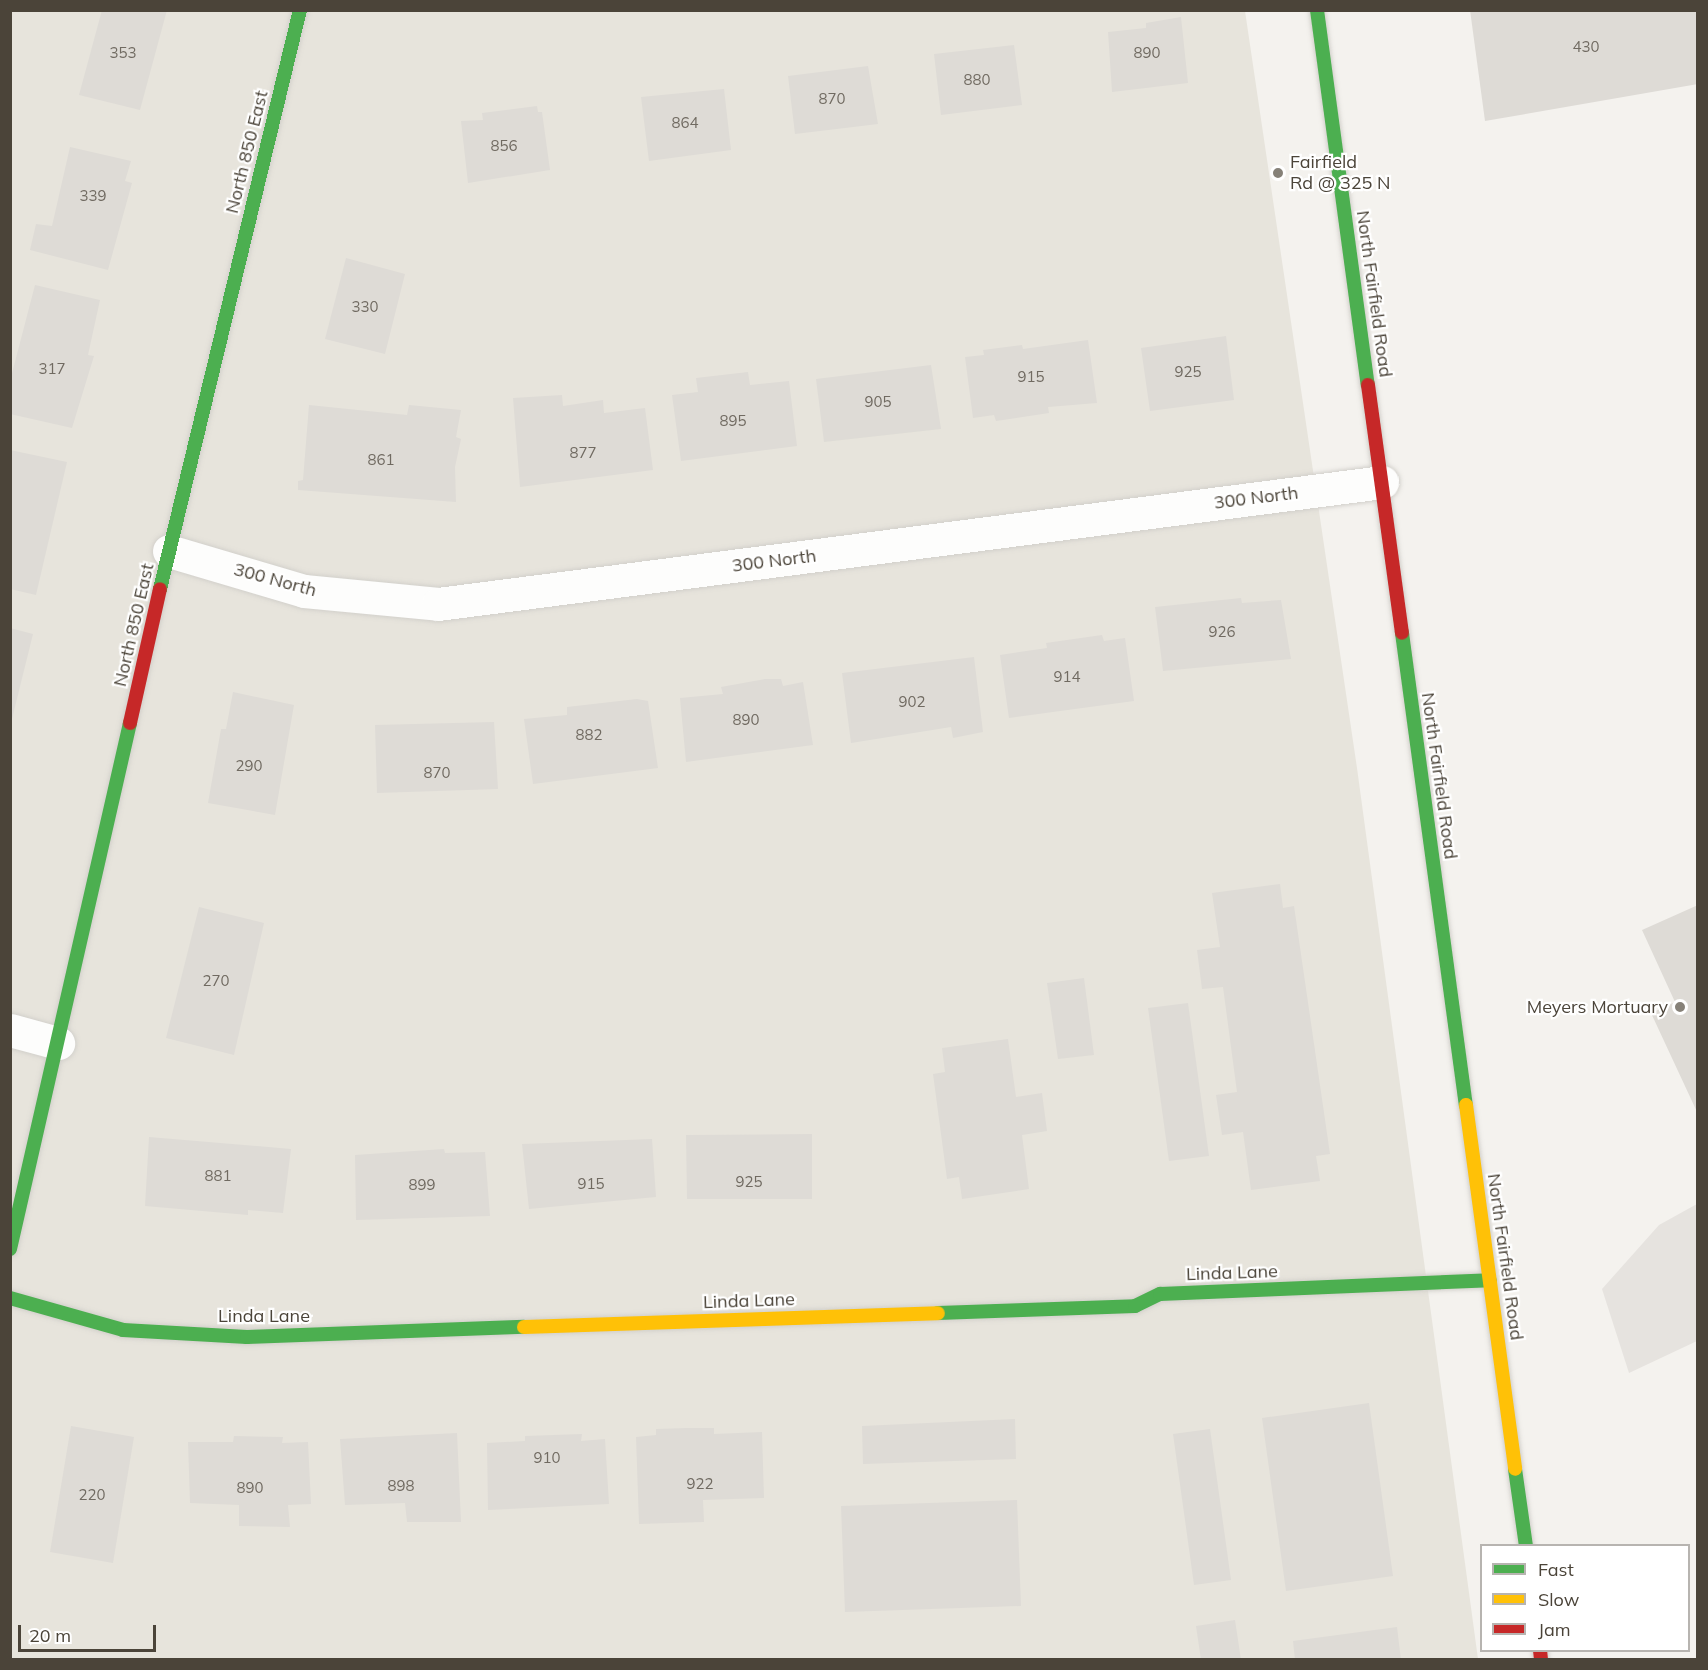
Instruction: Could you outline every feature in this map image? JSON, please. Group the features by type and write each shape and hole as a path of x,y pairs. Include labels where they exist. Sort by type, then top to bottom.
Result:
{"street":[{"name":"North 850 East","path":"10,1248 169,551 300,10"},
{"name":"North Fairfield Road","path":"1317,10 1526,1544"},
{"name":"300 North","path":"169,551 304,591 438,604 1382,482"},
{"path":"10,1030 58,1043"},
{"name":"Linda Lane","path":"10,1298 123,1330 247,1337 1135,1306 1160,1294 1490,1280"}],"shaded area":[{"path":"11,11 1245,11 1357,768 1478,1659 11,1660"},
{"path":"1697,1204 1697,1341 1629,1373 1602,1289 1659,1225"}],"building":[{"path":"102,10 167,10 140,110 79,95"},
{"path":"1470,10 1698,10 1698,84 1485,121"},
{"path":"1181,17 1188,83 1112,92 1108,32 1146,28 1146,23"},
{"path":"1014,45 1022,105 941,115 934,54"},
{"path":"868,66 878,124 795,134 788,76"},
{"path":"724,89 731,150 649,161 641,97"},
{"path":"537,106 538,112 542,112 550,170 468,183 461,121 483,120 482,113"},
{"path":"70,147 131,161 125,181 132,183 108,270 30,250 36,224 52,226"},
{"path":"346,258 405,274 385,354 325,339"},
{"path":"35,285 100,300 88,355 94,356 72,428 10,414 10,381"},
{"path":"1226,336 1234,400 1150,411 1141,348"},
{"path":"1088,340 1097,403 1048,407 1049,413 996,421 994,415 973,418 965,357 984,355 983,350 1022,345 1023,349"},
{"path":"931,365 941,429 824,442 816,379"},
{"path":"748,372 750,385 789,381 797,446 681,461 672,395 698,392 696,378"},
{"path":"562,395 563,406 603,400 604,413 645,408 653,470 520,487 513,398"},
{"path":"309,405 407,415 409,405 461,410 456,437 461,439 455,467 456,502 298,490 298,481 303,480"},
{"path":"10,450 67,462 36,595 10,589"},
{"path":"1241,598 1242,603 1281,600 1291,659 1163,671 1155,607"},
{"path":"10,628 33,634 11,723 10,723"},
{"path":"1102,635 1104,641 1125,638 1134,701 1009,718 1000,655 1047,648 1046,643"},
{"path":"974,657 983,732 953,738 951,727 851,743 842,673"},
{"path":"765,679 781,679 783,686 803,682 813,745 686,762 680,698 723,694 721,687"},
{"path":"233,692 294,705 275,815 208,803 221,729 226,729"},
{"path":"637,699 648,701 658,768 533,784 524,719 567,715 567,707"},
{"path":"494,722 498,789 377,793 375,725"},
{"path":"1280,884 1283,908 1294,906 1330,1154 1316,1156 1320,1181 1251,1190 1243,1132 1222,1135 1216,1095 1237,1092 1223,987 1202,989 1197,950 1220,947 1212,893"},
{"name":"Meyers Mortuary","path":"1698,905 1698,1114 1651,1013 1675,1002 1642,930"},
{"path":"199,907 264,923 234,1055 166,1038"},
{"path":"1084,978 1094,1055 1058,1059 1047,983"},
{"path":"1188,1003 1209,1156 1169,1161 1148,1008"},
{"path":"1008,1039 1016,1097 1042,1093 1047,1131 1022,1135 1029,1189 962,1199 959,1177 947,1179 933,1074 945,1072 942,1048"},
{"path":"812,1134 812,1199 687,1199 686,1135"},
{"path":"149,1137 291,1149 283,1213 248,1210 248,1215 145,1206"},
{"path":"652,1139 656,1197 529,1209 522,1144"},
{"path":"444,1149 445,1153 485,1152 490,1216 356,1220 355,1155"},
{"path":"1369,1403 1393,1576 1286,1591 1262,1418"},
{"path":"1015,1419 1016,1459 863,1464 862,1426"},
{"path":"71,1426 134,1437 113,1563 50,1552"},
{"path":"714,1428 714,1434 762,1432 764,1498 703,1500 704,1522 639,1524 636,1437 656,1435 656,1429"},
{"path":"1210,1429 1231,1580 1194,1585 1173,1434"},
{"path":"457,1433 461,1522 407,1522 405,1503 345,1505 340,1439"},
{"path":"582,1434 581,1441 605,1439 609,1504 488,1510 487,1443 525,1441 525,1436"},
{"path":"234,1436 283,1437 282,1443 308,1442 311,1504 288,1505 290,1527 239,1526 239,1505 190,1503 188,1442 233,1442"},
{"path":"1017,1500 1021,1606 845,1612 841,1506"},
{"path":"1235,1620 1241,1660 1201,1660 1196,1626"},
{"path":"1397,1627 1401,1660 1295,1660 1293,1641"}],"traffic: fast":[{"path":"160,589 300,10"},
{"path":"1317,10 1368,385"},
{"path":"1402,633 1466,1105"},
{"path":"10,1249 130,723"},
{"path":"938,1313 1135,1306 1160,1294 1490,1280"},
{"path":"10,1298 123,1330 247,1337 524,1327"},
{"path":"1515,1469 1526,1544"}],"traffic: slow":[{"path":"1466,1105 1515,1469"},
{"path":"524,1327 938,1313"}],"traffic: jam":[{"path":"1368,385 1402,633"},
{"path":"130,723 160,589"},
{"path":"1540,1652 1541,1660"}],"place":[{"name":"Fairfield Rd @ 325 N","path":"1278,173"},
{"name":"Meyers Mortuary","path":"1680,1007"}]}
